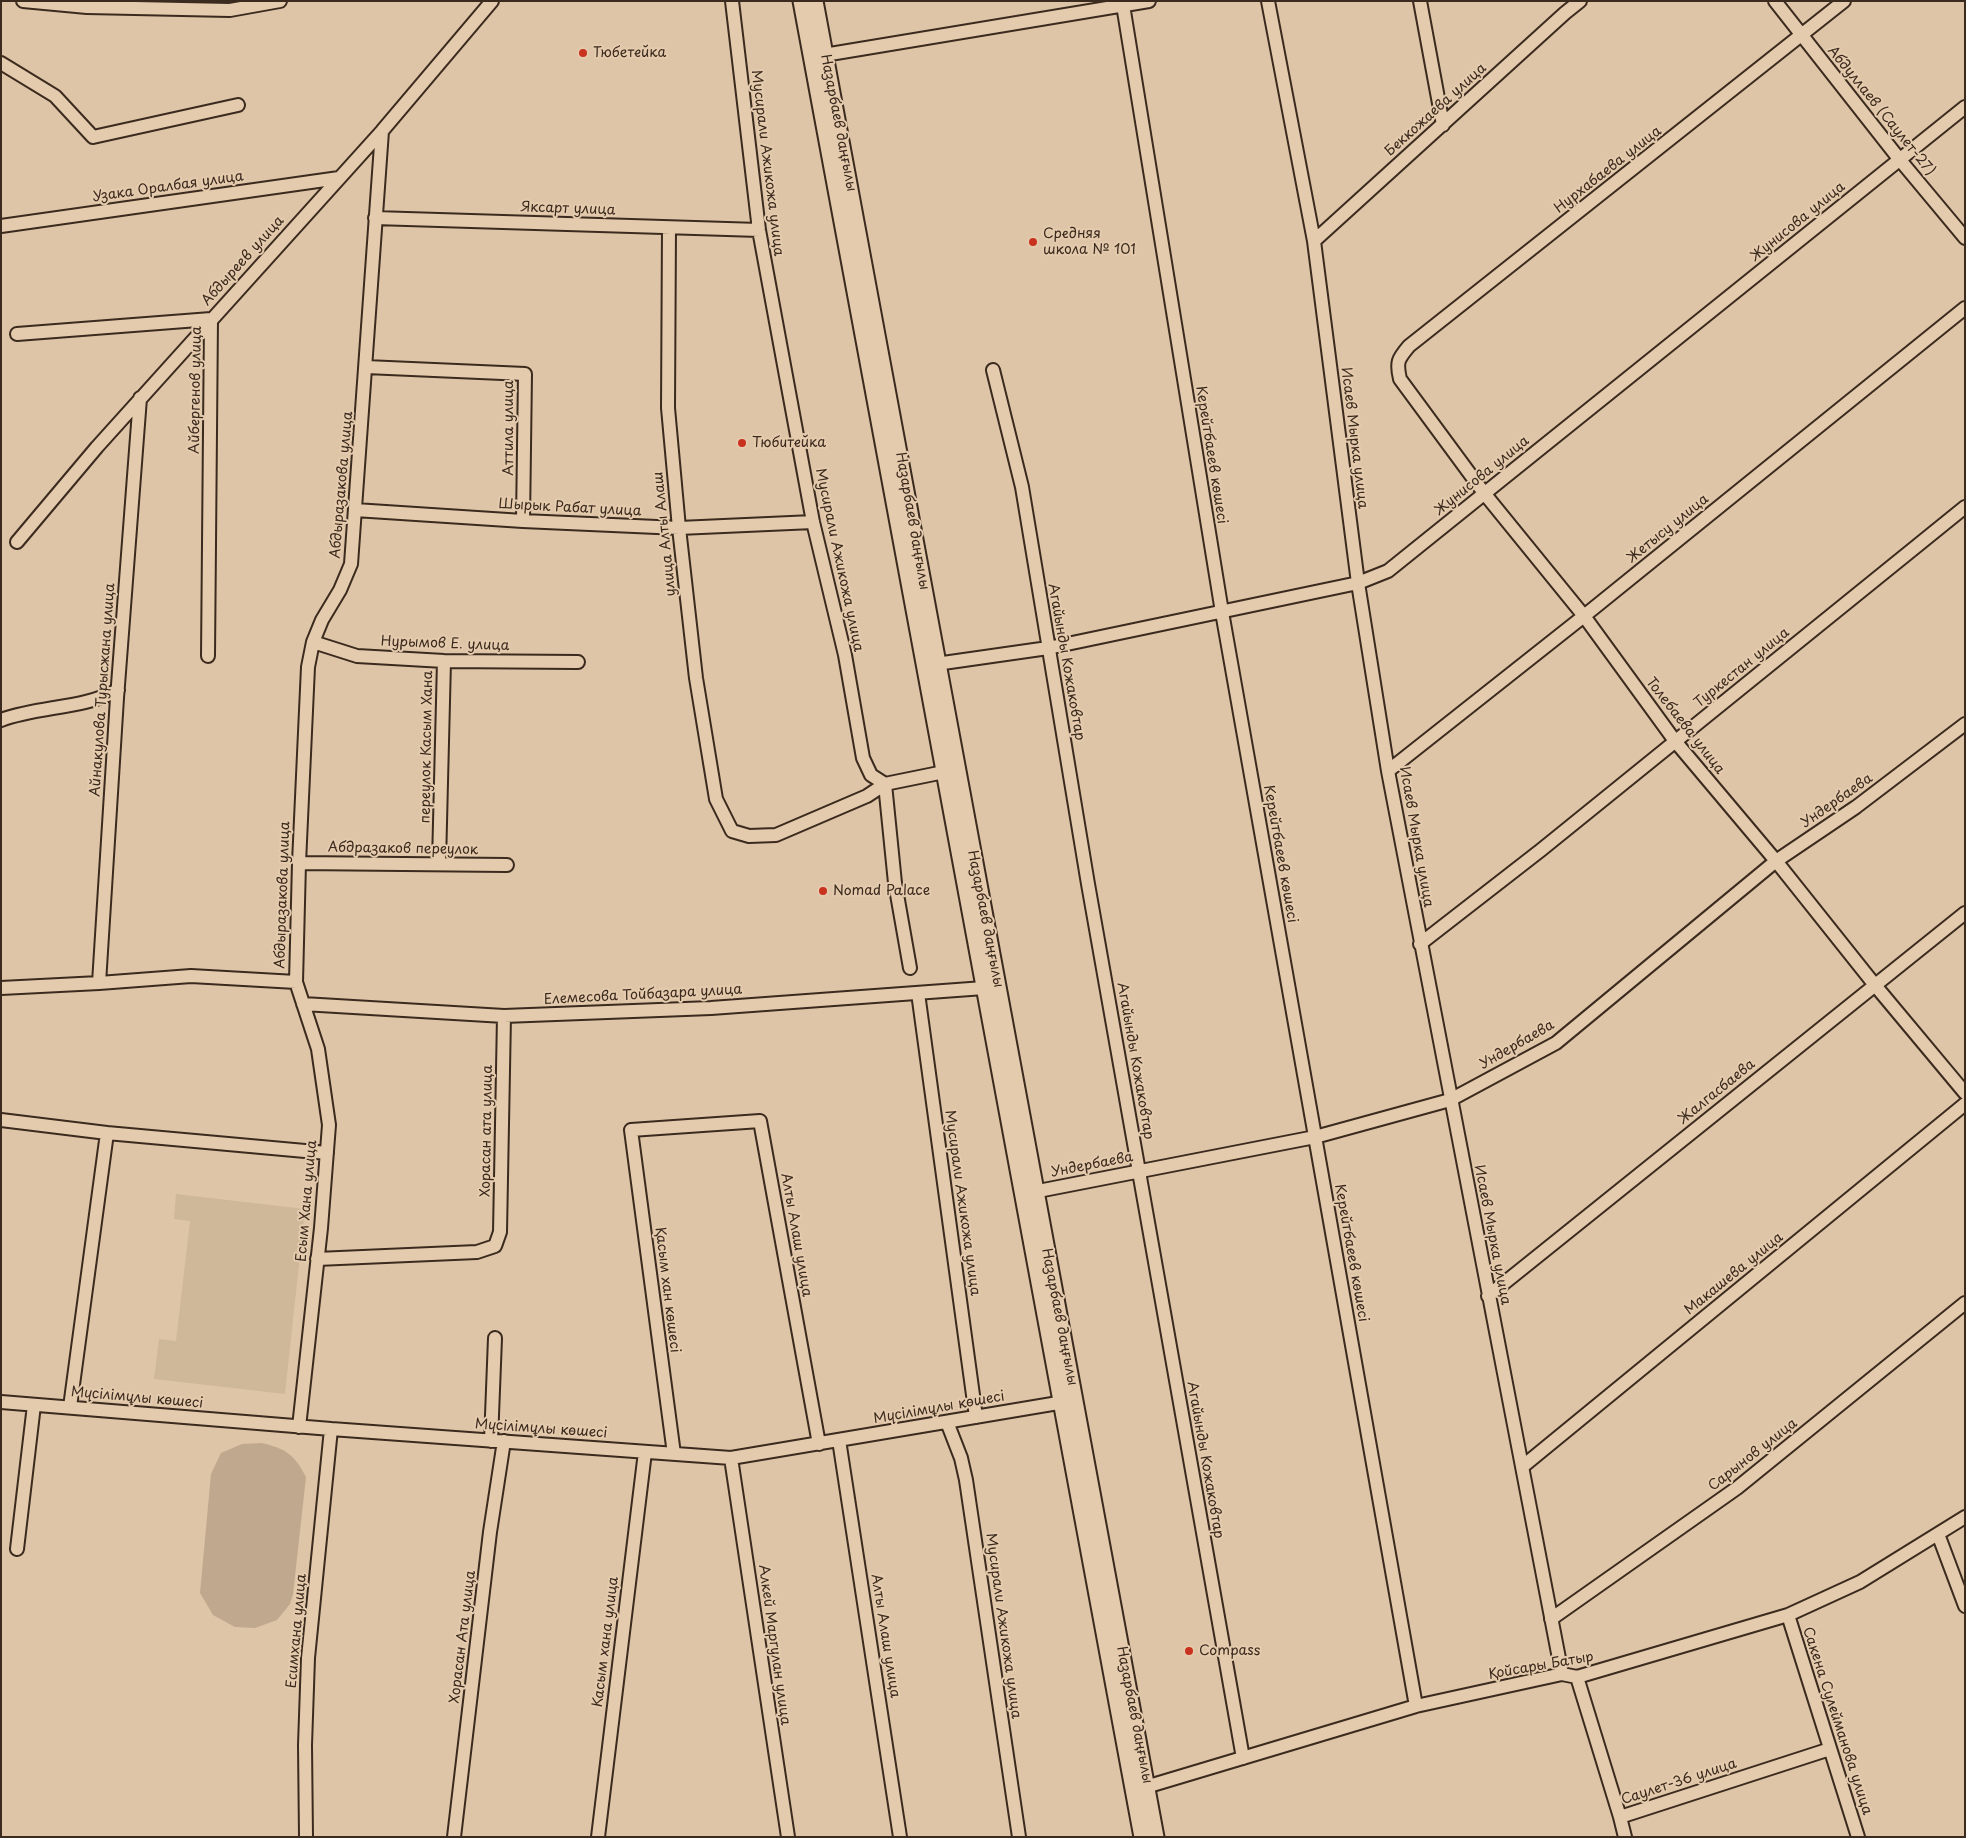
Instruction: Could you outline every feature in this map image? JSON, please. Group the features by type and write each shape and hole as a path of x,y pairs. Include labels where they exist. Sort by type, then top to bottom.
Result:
{"main road":[{"name":"Назарбаев даңғылы","path":"801,1 931,665 1140,1789 1156,1837"},
{"name":"Назарбаев даңғылы","path":"815,1 931,665 944,772 984,988 1029,1193"},
{"name":"Назарбаев даңғылы","path":"1140,1789 1142,1837"}],"street":[{"path":"23,1 87,7 230,10 280,1"},
{"name":"Абдыреев улица","path":"17,542 140,398 382,131 492,1"},
{"name":"Мусирали Ажикожа улица","path":"732,1 759,230 813,522 845,655 863,758 871,775 885,784"},
{"path":"824,55 1149,1"},
{"name":"Исаев Мырка улица","path":"1268,1 1314,242 1358,583 1388,772 1562,1674"},
{"path":"1420,1 1443,125"},
{"name":"Беккожаева улица","path":"1314,242 1443,125 1564,7 1580,1"},
{"name":"Абдуллаев (Саулет-27)","path":"1775,1 1900,160 1965,238"},
{"name":"Нурхабаева улица","path":"1397,366 1400,356 1409,346 1844,1"},
{"name":"Керейтбаеев көшесі","path":"1123,5 1222,612 1416,1706"},
{"path":"1,63 55,96 94,137 238,105"},
{"name":"Жунисова улица","path":"931,665 1048,648 1358,583 1388,571 1965,107"},
{"name":"Абдыразакова улица","path":"296,982 298,862 308,667 312,642 322,620 340,590 351,564 382,131"},
{"name":"Узака Оралбая улица","path":"1,226 339,178"},
{"name":"Яксарт улица","path":"376,218 759,230"},
{"name":"улица Алты Алаш","path":"669,228 668,408 696,678 716,799 732,831 749,836 776,835 867,796 885,784"},
{"name":"Жетысу улица","path":"1388,772 1965,308"},
{"name":"Айбергенов улица","path":"16,334 211,319 208,656"},
{"name":"Толебаева улица","path":"1397,366 1400,379 1484,493 1584,616 1675,741 1776,861 1874,984 1965,1093"},
{"name":"Аттила улица","path":"366,367 525,374 523,521"},
{"name":"Агайынды Кожаковтар","path":"993,370 1022,487 1048,648 1243,1758"},
{"name":"Айнакулова Турысжана улица","path":"100,983 118,690 140,398"},
{"name":"Туркестан улица","path":"1420,944 1542,850 1965,507"},
{"name":"Шырык Рабат улица","path":"355,510 523,521 679,528 813,522"},
{"name":"Нурымов Е. улица","path":"312,642 357,656 444,661 578,662"},
{"name":"переулок Касым Хана","path":"439,863 444,661"},
{"path":"1,720 18,714 102,698 118,690"},
{"name":"Ундербаева","path":"1029,1193 1315,1137 1450,1100 1556,1043 1776,861 1856,807 1965,724"},
{"path":"910,968 895,883 885,784 944,772"},
{"name":"Абдразаков переулок","path":"298,862 507,865"},
{"name":"Жалгасбаева","path":"1488,1296 1965,912"},
{"path":"1,988 191,976 296,982"},
{"name":"Есым Хана улица","path":"296,982 318,1049 329,1125 318,1259 299,1427"},
{"name":"Елемесова Тойбазара улица","path":"303,1004 504,1016 711,1008 984,988"},
{"name":"Мусирали Ажикожа улица","path":"918,993 976,1417"},
{"name":"Хорасан ата улица","path":"318,1259 477,1252 495,1246 500,1232 504,1016"},
{"name":"Макашева улица","path":"1522,1467 1965,1104"},
{"path":"1,1120 107,1133 327,1153"},
{"name":"Алты Алаш улица","path":"631,1130 760,1121 819,1444"},
{"name":"Қасым хан көшесі","path":"631,1130 674,1454"},
{"path":"70,1407 107,1133"},
{"name":"Сарынов улица","path":"1551,1619 1737,1488 1965,1303"},
{"path":"496,1338 497,1441"},
{"name":"Мүсілімұлы көшесі","path":"1,1402 299,1427 731,1458 1068,1401"},
{"path":"17,1549 34,1404"},
{"name":"Мусирали Ажикожа улица","path":"947,1422 961,1458 966,1480 1019,1837"},
{"name":"Есимхана улица","path":"306,1837 305,1745 308,1658 331,1429"},
{"name":"Алты Алаш улица","path":"839,1440 900,1837"},
{"name":"Хорасан Ата улица","path":"454,1837 490,1532 497,1441"},
{"name":"Касым хана улица","path":"598,1837 645,1452"},
{"name":"Алкей Маргулан улица","path":"731,1458 788,1837"},
{"name":"Қойсары Батыр","path":"1140,1789 1416,1706 1562,1674 1577,1677 1788,1615 1860,1582 1965,1518"},
{"path":"1938,1534 1965,1606"},
{"name":"Сакена Сулейманова улица","path":"1788,1615 1858,1837"},
{"name":"Саулет-36 улица","path":"1577,1677 1620,1817 1830,1749"},
{"path":"1620,1817 1624,1837"}],"shaded area":[{"path":"176,1194 305,1209 285,1394 154,1379 159,1339 176,1341 190,1221 174,1219"},
{"path":"262,1443 283,1450 293,1458 306,1477 293,1594 290,1604 277,1620 255,1628 235,1627 213,1615 200,1593 211,1474 221,1453 242,1444"}],"place":[{"name":"Тюбетейка","path":"583,53"},
{"name":"Средняя школа № 101","path":"1033,242"},
{"name":"Тюбитейка","path":"742,443"},
{"name":"Nomad Palace","path":"823,891"},
{"name":"Compass","path":"1189,1651"}]}
